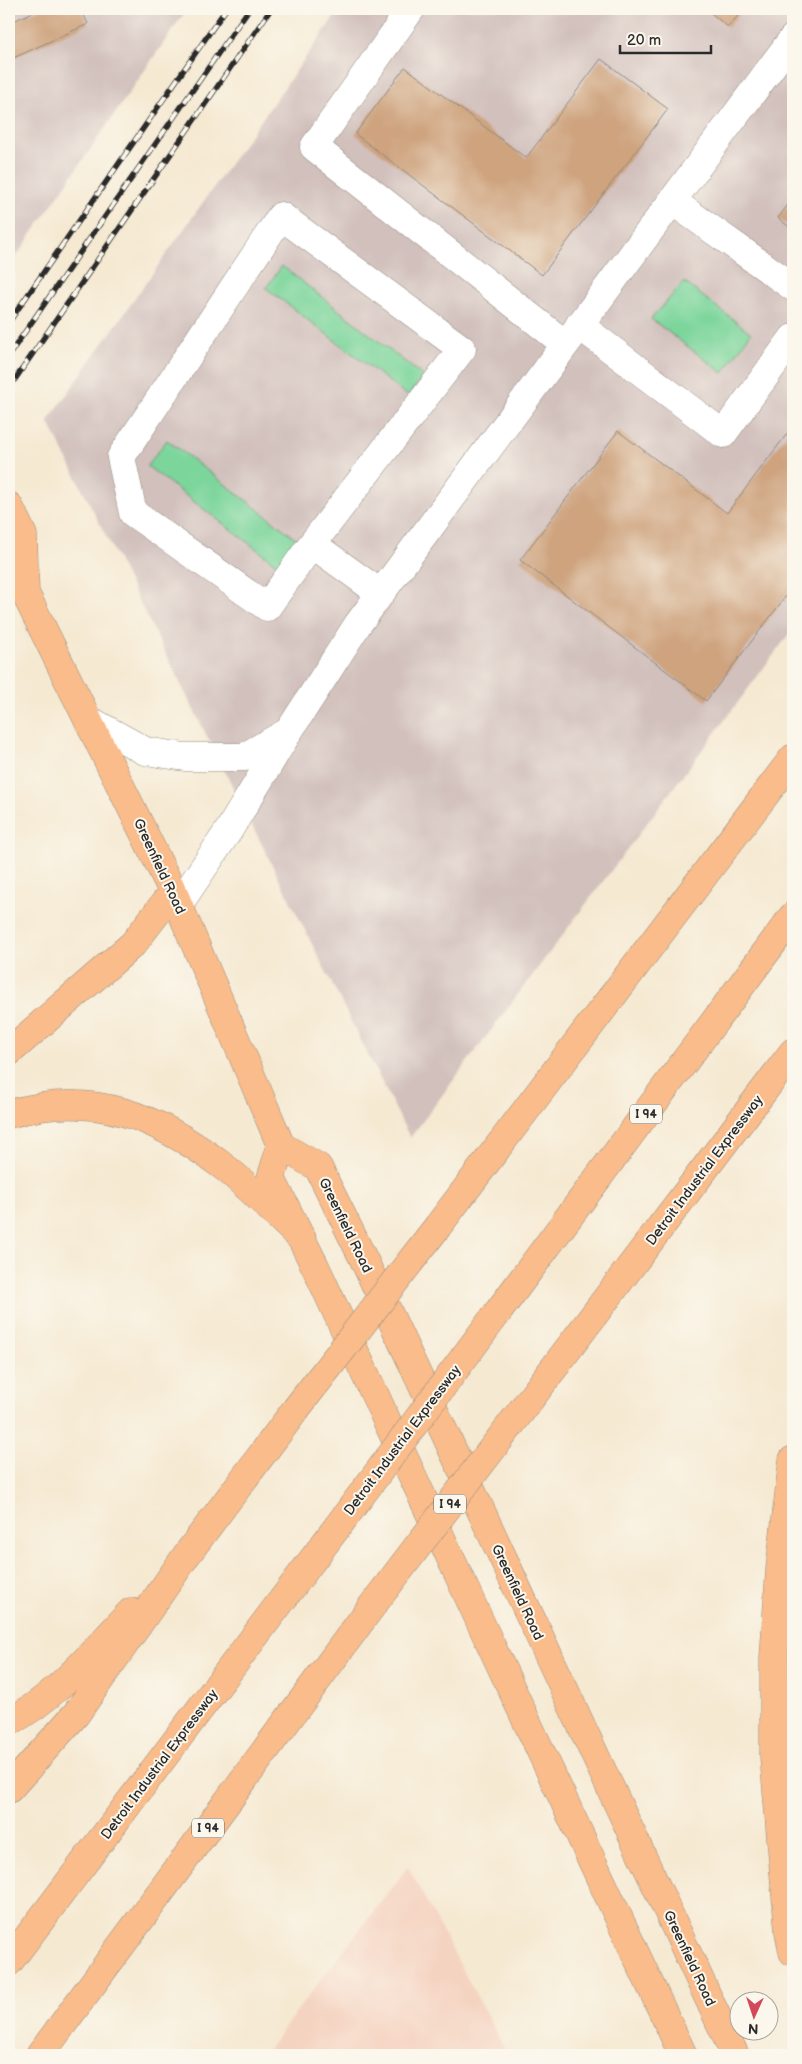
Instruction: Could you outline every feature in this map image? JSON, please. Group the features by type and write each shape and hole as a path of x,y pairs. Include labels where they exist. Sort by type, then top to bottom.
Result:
{"main road":[{"name":"Greenfield Road","path":"9,506 22,535 17,585 89,720 176,898 281,1146 318,1167 363,1258 735,2055"},
{"path":"9,1789 76,1714 188,1554 296,1409 438,1226 793,758"},
{"path":"9,1052 133,944 176,898"},
{"name":"Detroit Industrial Expressway","path":"9,1962 341,1522 793,916"},
{"name":"Detroit Industrial Expressway","path":"40,2055 375,1602 793,1052"},
{"path":"9,1114 28,1108 87,1104 133,1114 160,1125 224,1167 302,1239"},
{"path":"281,1146 271,1178 302,1239 684,2055"},
{"path":"793,1460 783,1533 776,1619 774,1757 789,1932 793,1952"},
{"path":"9,1722 28,1712 56,1689 188,1554"}],"lane":[{"path":"412,9 314,147 572,335 723,434 793,338"},
{"path":"176,898 229,830 289,730 380,593 793,38"},
{"path":"672,200 793,287"},
{"path":"281,216 462,349 312,544 267,607 133,513 121,457 281,216"},
{"path":"312,544 380,593"},
{"path":"89,720 145,751 185,757 244,758 289,730"}],"shaded area":[{"path":"9,9 187,9 9,267"},
{"path":"340,9 793,9 793,629 410,1138 48,421"},
{"path":"408,1867 508,2055 263,2055"}],"green space":[{"path":"282,266 423,376 408,396 266,288"},
{"path":"684,282 751,333 723,373 651,319"},
{"path":"167,440 298,540 279,566 147,466"}],"building":[{"path":"40,9 81,9 88,24 9,60 9,23"},
{"path":"706,9 744,9 728,27"},
{"path":"601,59 668,109 542,275 355,134 405,67 526,158"},
{"path":"793,198 793,230 778,218"},
{"path":"793,426 793,587 706,701 520,560 618,431 727,513"}],"railway":[{"path":"9,322 226,9"},
{"path":"9,355 249,9"},
{"path":"9,388 271,9"}]}
